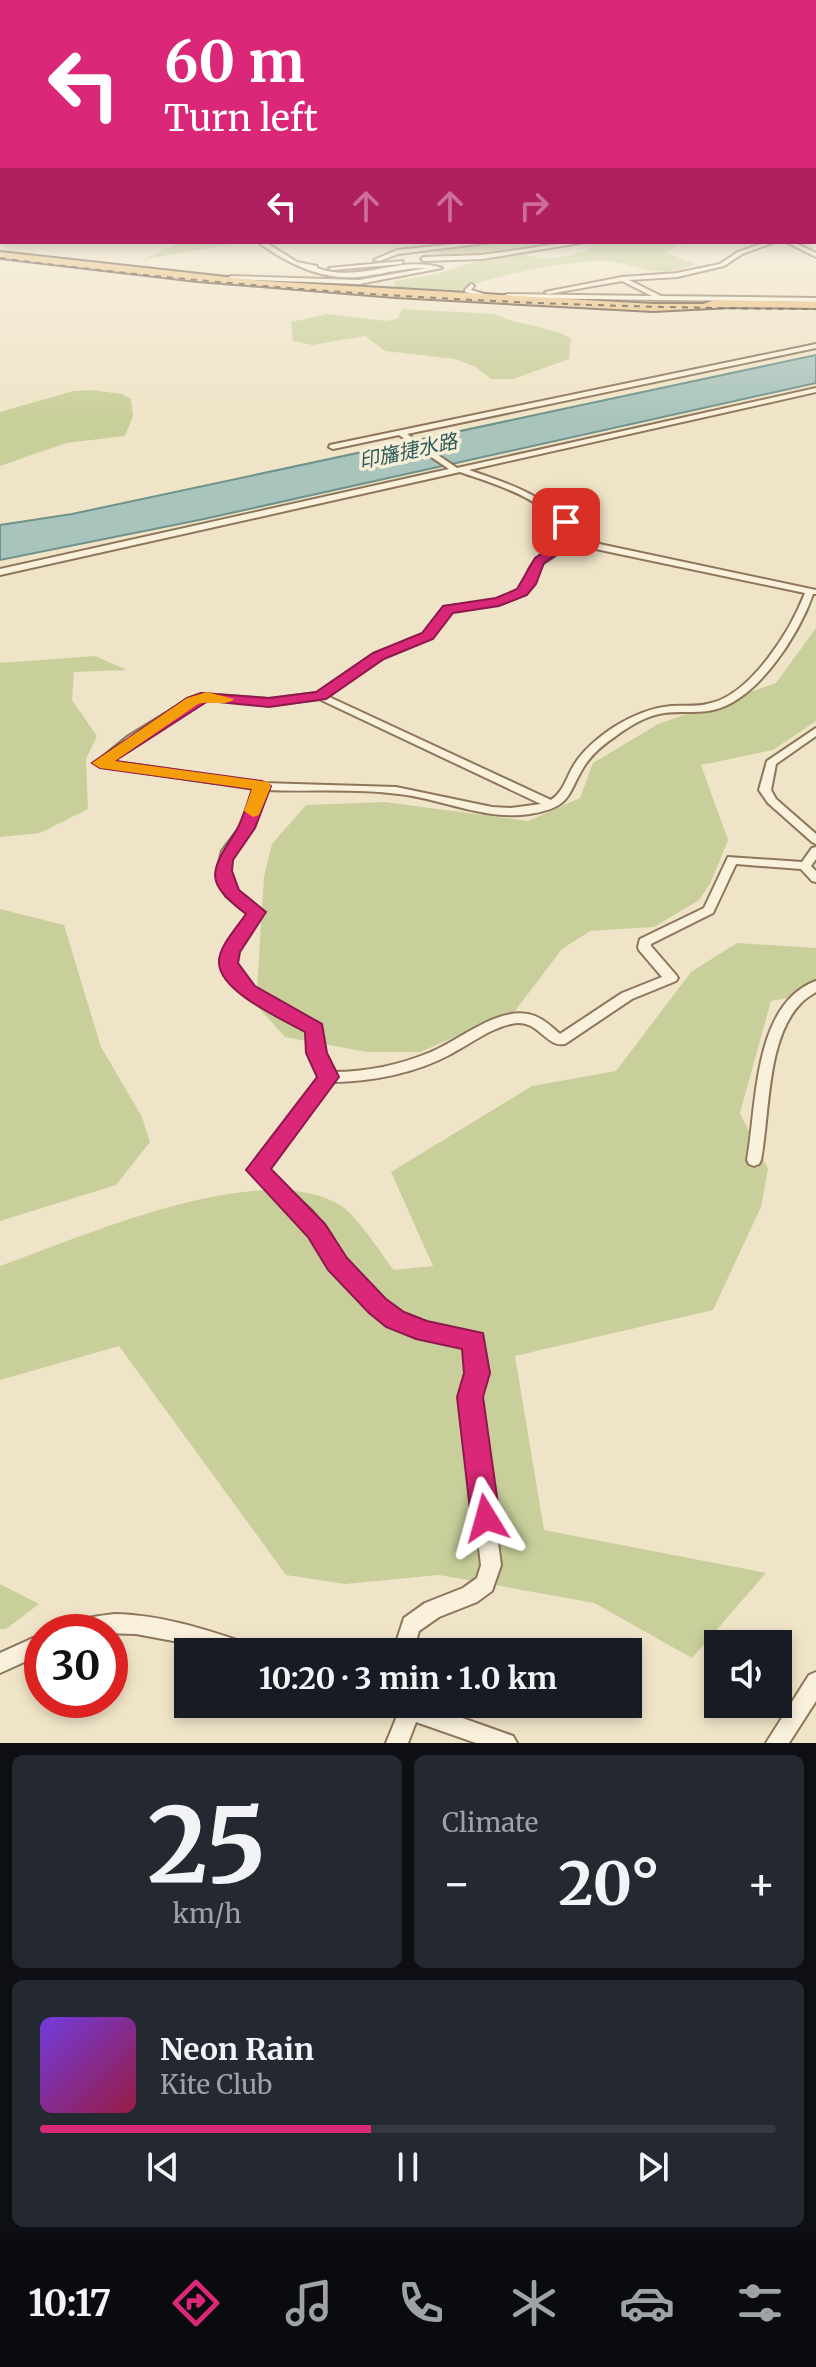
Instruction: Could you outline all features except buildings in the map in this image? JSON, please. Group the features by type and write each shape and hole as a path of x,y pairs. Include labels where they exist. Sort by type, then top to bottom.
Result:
{"highway":[{"path":"3,255 139,273 349,291 586,302 816,303"},
{"path":"586,302 663,300 728,305"}],"street":[{"path":"283,255 323,274 356,276 439,268"},
{"path":"326,267 362,264 389,255"},
{"path":"308,267 493,255"},
{"path":"524,296 622,279 677,275 722,265 736,255"},
{"path":"114,266 264,280 359,282 482,257"},
{"path":"622,279 663,300"},
{"path":"471,286 467,291 471,294 816,303"},
{"path":"333,447 404,435 816,346"},
{"path":"0,572 816,390"},
{"path":"404,435 457,470 544,505 566,522 573,536 571,541 539,561 531,572 530,584 522,592 499,602 448,609 427,636 379,656 320,696 269,702 207,696 193,701 131,739 100,763 262,786 397,790 440,795 478,810 527,810 551,804 565,796 581,763 630,723 665,710 721,704 763,672 813,592 571,541"},
{"path":"320,696 551,804"},
{"path":"816,731 771,763 765,790 772,801 816,840"},
{"path":"262,786 246,828 224,860 223,871 230,893 257,912 235,945 229,963 232,973 248,991 315,1029 317,1053 328,1077"},
{"path":"805,866 816,851"},
{"path":"328,1077 363,1076 438,1055 502,1021 514,1018 529,1018 560,1041 611,1005 671,978 644,947 645,942 709,910 732,860 805,866 816,878"},
{"path":"754,1160 761,1132 766,1063 778,1025 793,1001 816,985"},
{"path":"328,1077 257,1170 307,1219 331,1248 336,1263 377,1306 395,1319 425,1331 474,1340 477,1373 470,1397 491,1565 485,1584 470,1595 432,1610 411,1625 407,1638"},
{"path":"128,1622 199,1638"},
{"path":"0,1663 24,1652"},
{"path":"777,1743 816,1682"},
{"path":"397,1743 400,1718"},
{"path":"434,1718 506,1743"}],"green space":[{"path":"672,255 696,264 659,271 593,261 506,275 459,291 395,288 394,281 437,274 489,257 442,256"},
{"path":"402,309 495,314 552,330 571,338 569,359 513,379 491,379 476,367 455,359 385,351 365,336 312,345 293,341 291,322 327,314 387,321 398,318"},
{"path":"73,391 122,394 131,399 133,416 125,436 66,443 0,466 0,412"},
{"path":"816,628 816,721 773,750 701,765 728,840 711,882 699,900 654,927 590,931 562,949 515,1011 420,1052 367,1052 285,1037 256,1005 264,877 272,844 306,805 385,802 528,821 580,798 593,763 658,724 776,683"},
{"path":"95,656 127,670 74,672 72,700 97,736 86,759 88,809 40,833 0,837 0,663"},
{"path":"0,909 64,925 101,1047 142,1117 150,1142 116,1185 0,1221"},
{"path":"737,943 816,948 816,993 771,1001 740,1113 768,1169 761,1207 713,1310 515,1356 544,1530 766,1573 716,1630 704,1630 704,1644 692,1658 594,1603 439,1575 345,1584 286,1575 119,1346 0,1380 0,1266 123,1221 171,1207 265,1190 306,1193 347,1210 394,1270 433,1266 391,1172 532,1086 616,1071 691,972"},
{"path":"0,1584 39,1604 6,1629 0,1629"}],"water":[{"name":"印旛捷水路","path":"816,355 816,383 204,519 0,560 0,525 72,514"}],"railway":[{"path":"0,258 203,281 407,296 611,306 816,309"}],"slow traffic":[{"path":"227,699 207,696 193,701 131,739 100,763 262,786 253,811"}],"route":[{"path":"486,1518 470,1397 477,1373 474,1340 425,1331 395,1319 377,1306 336,1263 331,1248 317,1230 277,1186 257,1170 328,1077 317,1053 315,1029 248,991 232,973 229,963 231,952 257,912 230,893 223,871 224,860 246,828 262,786 100,763 131,739 193,701 207,696 269,702 320,696 379,656 427,636 448,609 499,602 522,592 530,584 531,572 539,561 571,541 573,536 566,522"}]}
